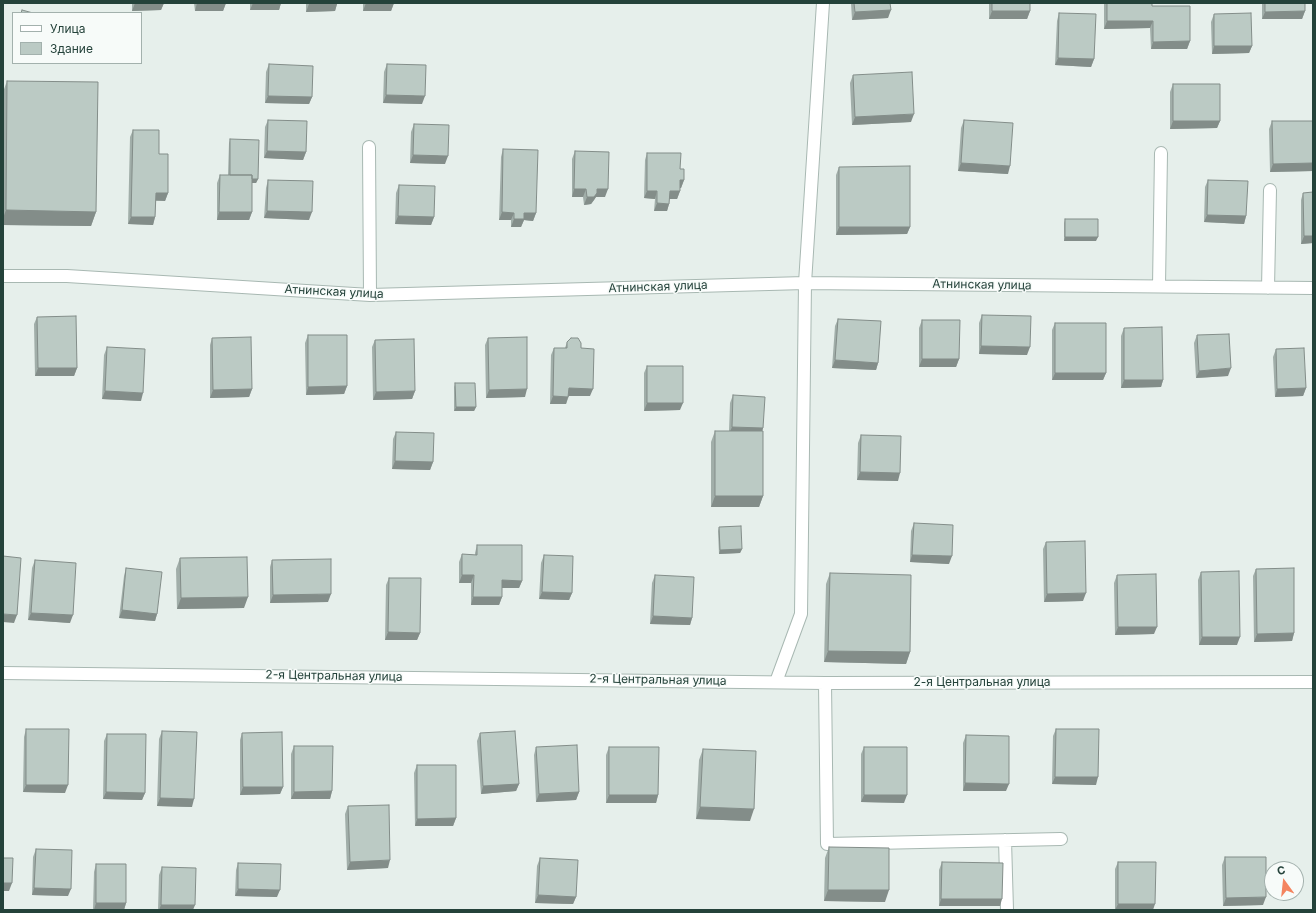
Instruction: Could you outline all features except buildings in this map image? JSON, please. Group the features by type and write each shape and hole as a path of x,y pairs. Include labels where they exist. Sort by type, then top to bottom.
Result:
{"street":[{"path":"776,682 801,614 805,283 823,3"},
{"path":"369,147 370,295"},
{"path":"1159,286 1161,153"},
{"path":"1268,288 1270,190"},
{"name":"Атнинская улица","path":"3,276 67,276 370,295 805,283 1313,288"},
{"name":"2-я Центральная улица","path":"3,673 825,683 1313,682"},
{"path":"825,683 827,844 1061,839"},
{"path":"1005,840 1007,910"}]}
